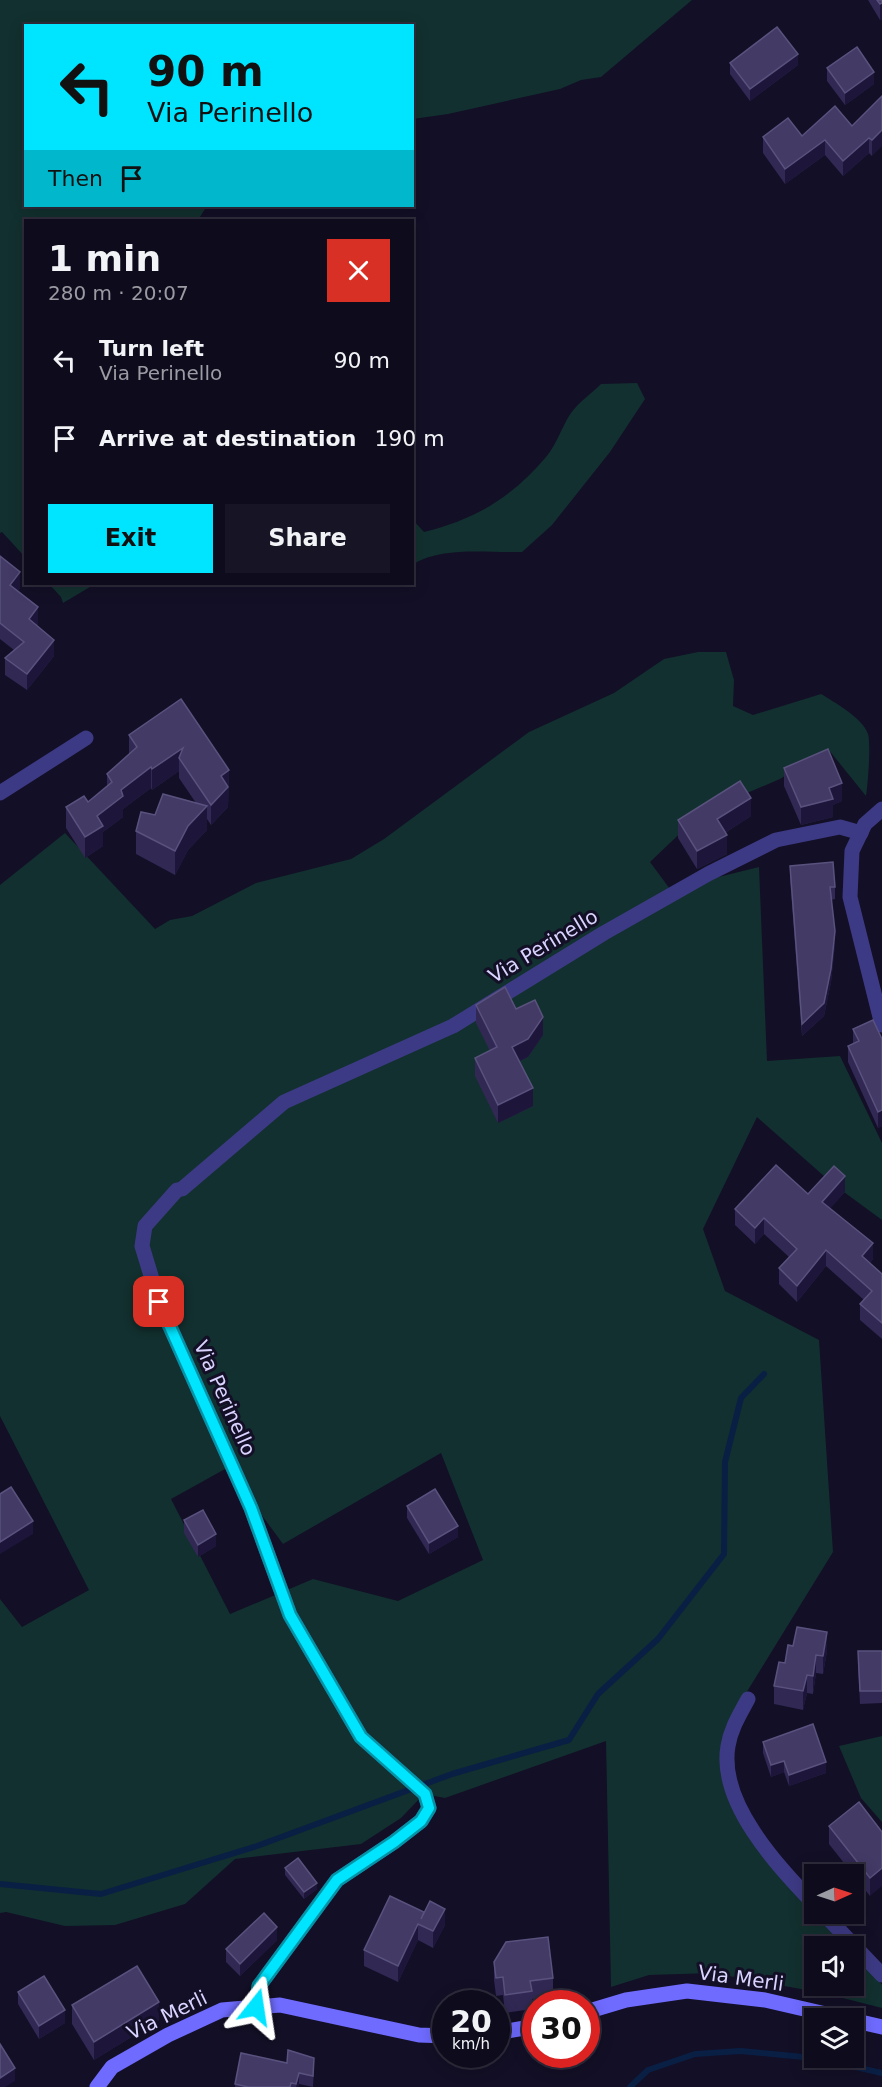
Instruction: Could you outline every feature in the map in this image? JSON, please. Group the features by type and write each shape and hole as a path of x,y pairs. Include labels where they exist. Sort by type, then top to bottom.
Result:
{"street":[{"path":"0,793 86,738"},
{"path":"882,809 865,824 852,851 850,897 882,1025"},
{"name":"Via Perinello","path":"256,2007 259,1986 337,1880 421,1821 429,1808 425,1794 361,1737 290,1615 251,1508 159,1302 142,1246 145,1226 177,1190 284,1102 453,1026 604,933 708,874 776,840 840,827 861,833"},
{"path":"748,1699 732,1728 727,1748 729,1779 736,1801 754,1833 804,1894"},
{"path":"834,1924 882,1975"},
{"name":"Via Merli","path":"600,2008 626,2000 687,1991 765,2000 882,2026"},
{"name":"Via Merli","path":"97,2087 112,2067 168,2035 222,2010 280,2005 419,2035 432,2035"}],"green space":[{"path":"0,0 692,0 601,77 581,80 560,89 448,114 414,119 414,24 24,24 24,207 206,207 199,219 24,219 24,556 2,532 0,533"},
{"path":"637,383 645,399 610,452 552,525 522,552 452,553 425,558 414,564 414,521 424,532 443,527 476,513 506,495 546,457 571,413 601,384"},
{"path":"50,585 93,585 63,603 61,597"},
{"path":"698,652 726,652 734,680 733,706 753,715 821,694 854,716 868,734 869,764 866,796 828,749 780,779 733,799 692,822 650,862 670,889 759,867 767,1061 840,1056 882,1143 882,1220 833,1184 757,1117 703,1229 725,1291 819,1340 833,1552 732,1716 737,1808 804,1886 804,1924 837,1924 846,1936 804,1936 804,1990 712,1973 649,1975 611,1987 606,1741 445,1798 424,1794 401,1818 361,1844 235,1859 185,1904 115,1925 65,1926 6,1912 0,1913 0,1599 22,1627 89,1590 0,1416 0,885 65,833 155,929 170,920 192,916 256,883 351,859 384,839 529,732 614,693 664,659","holes":["441,1453 483,1560 398,1601 313,1579 230,1614 171,1499 227,1468 283,1544"]},
{"path":"882,1736 882,1822 861,1798 839,1746"},
{"path":"864,1961 882,1985 882,2008 835,1996 864,1996"}],"building":[{"path":"777,27 798,54 750,89 730,63"},
{"path":"857,47 874,72 845,93 827,68"},
{"path":"882,96 882,130 872,140 869,138 843,161 825,140 785,169 763,137 788,118 802,136 835,106 852,126"},
{"path":"0,556 20,572 10,585 38,607 29,619 54,640 27,674 5,658 24,642 0,623"},
{"path":"181,699 229,770 221,776 228,787 211,805 179,758 183,748 152,769 151,767 121,790 123,796 97,816 103,826 85,837 66,807 84,796 88,802 112,782 107,774 137,747 129,735"},
{"path":"828,749 842,783 829,788 833,799 801,807 784,768"},
{"path":"740,781 751,798 717,819 727,835 697,851 678,820"},
{"path":"163,794 207,806 188,826 175,851 136,831 141,812 155,815"},
{"path":"833,862 835,887 830,887 835,931 831,969 824,1003 802,1024 790,866"},
{"path":"505,987 516,1009 535,1000 543,1017 528,1039 512,1047 533,1088 498,1105 475,1058 497,1047 476,1005"},
{"path":"873,1020 882,1039 882,1110 878,1112 848,1046 859,1041 853,1029"},
{"path":"776,1165 808,1194 834,1166 845,1176 822,1202 873,1243 862,1256 882,1274 882,1323 860,1304 872,1291 826,1250 797,1286 779,1268 797,1249 764,1218 755,1228 735,1209"},
{"path":"11,1487 33,1521 0,1542 0,1494"},
{"path":"435,1489 458,1526 429,1543 407,1506"},
{"path":"203,1510 216,1534 198,1545 184,1520"},
{"path":"797,1627 827,1632 823,1656 816,1655 813,1676 807,1675 803,1691 774,1686 779,1662 785,1663 788,1645 793,1646"},
{"path":"858,1651 882,1651 882,1691 860,1691"},
{"path":"813,1724 826,1762 789,1775 784,1761 771,1765 763,1742"},
{"path":"859,1802 882,1832 882,1868 870,1878 864,1870 864,1864 859,1864 829,1826"},
{"path":"298,1858 317,1883 304,1892 285,1868"},
{"path":"390,1896 424,1912 421,1919 430,1901 445,1909 433,1931 418,1924 398,1966 364,1950"},
{"path":"264,1913 277,1927 240,1964 226,1949"},
{"path":"548,1937 553,1978 530,1981 532,1990 522,1990 522,1992 510,1994 510,1990 504,1990 503,1977 496,1978 494,1962 506,1942"},
{"path":"137,1966 159,2002 94,2042 72,2005"},
{"path":"44,1976 65,2010 39,2026 18,1992"},
{"path":"0,2044 15,2068 0,2078"},
{"path":"288,2050 314,2058 313,2076 299,2073 296,2084 291,2083 290,2087 248,2087 235,2084 241,2053 287,2063"}],"waterway":[{"path":"0,1884 101,1894 257,1846 452,1774 569,1740 598,1694 658,1639 724,1554 725,1462 741,1398 764,1374"},
{"path":"630,2087 648,2070 695,2054 741,2051 804,2057"},
{"path":"860,2068 882,2073"}],"route":[{"path":"159,1302 251,1508 290,1615 361,1737 425,1794 429,1808 421,1821 337,1880 259,1986 256,2007"}]}
